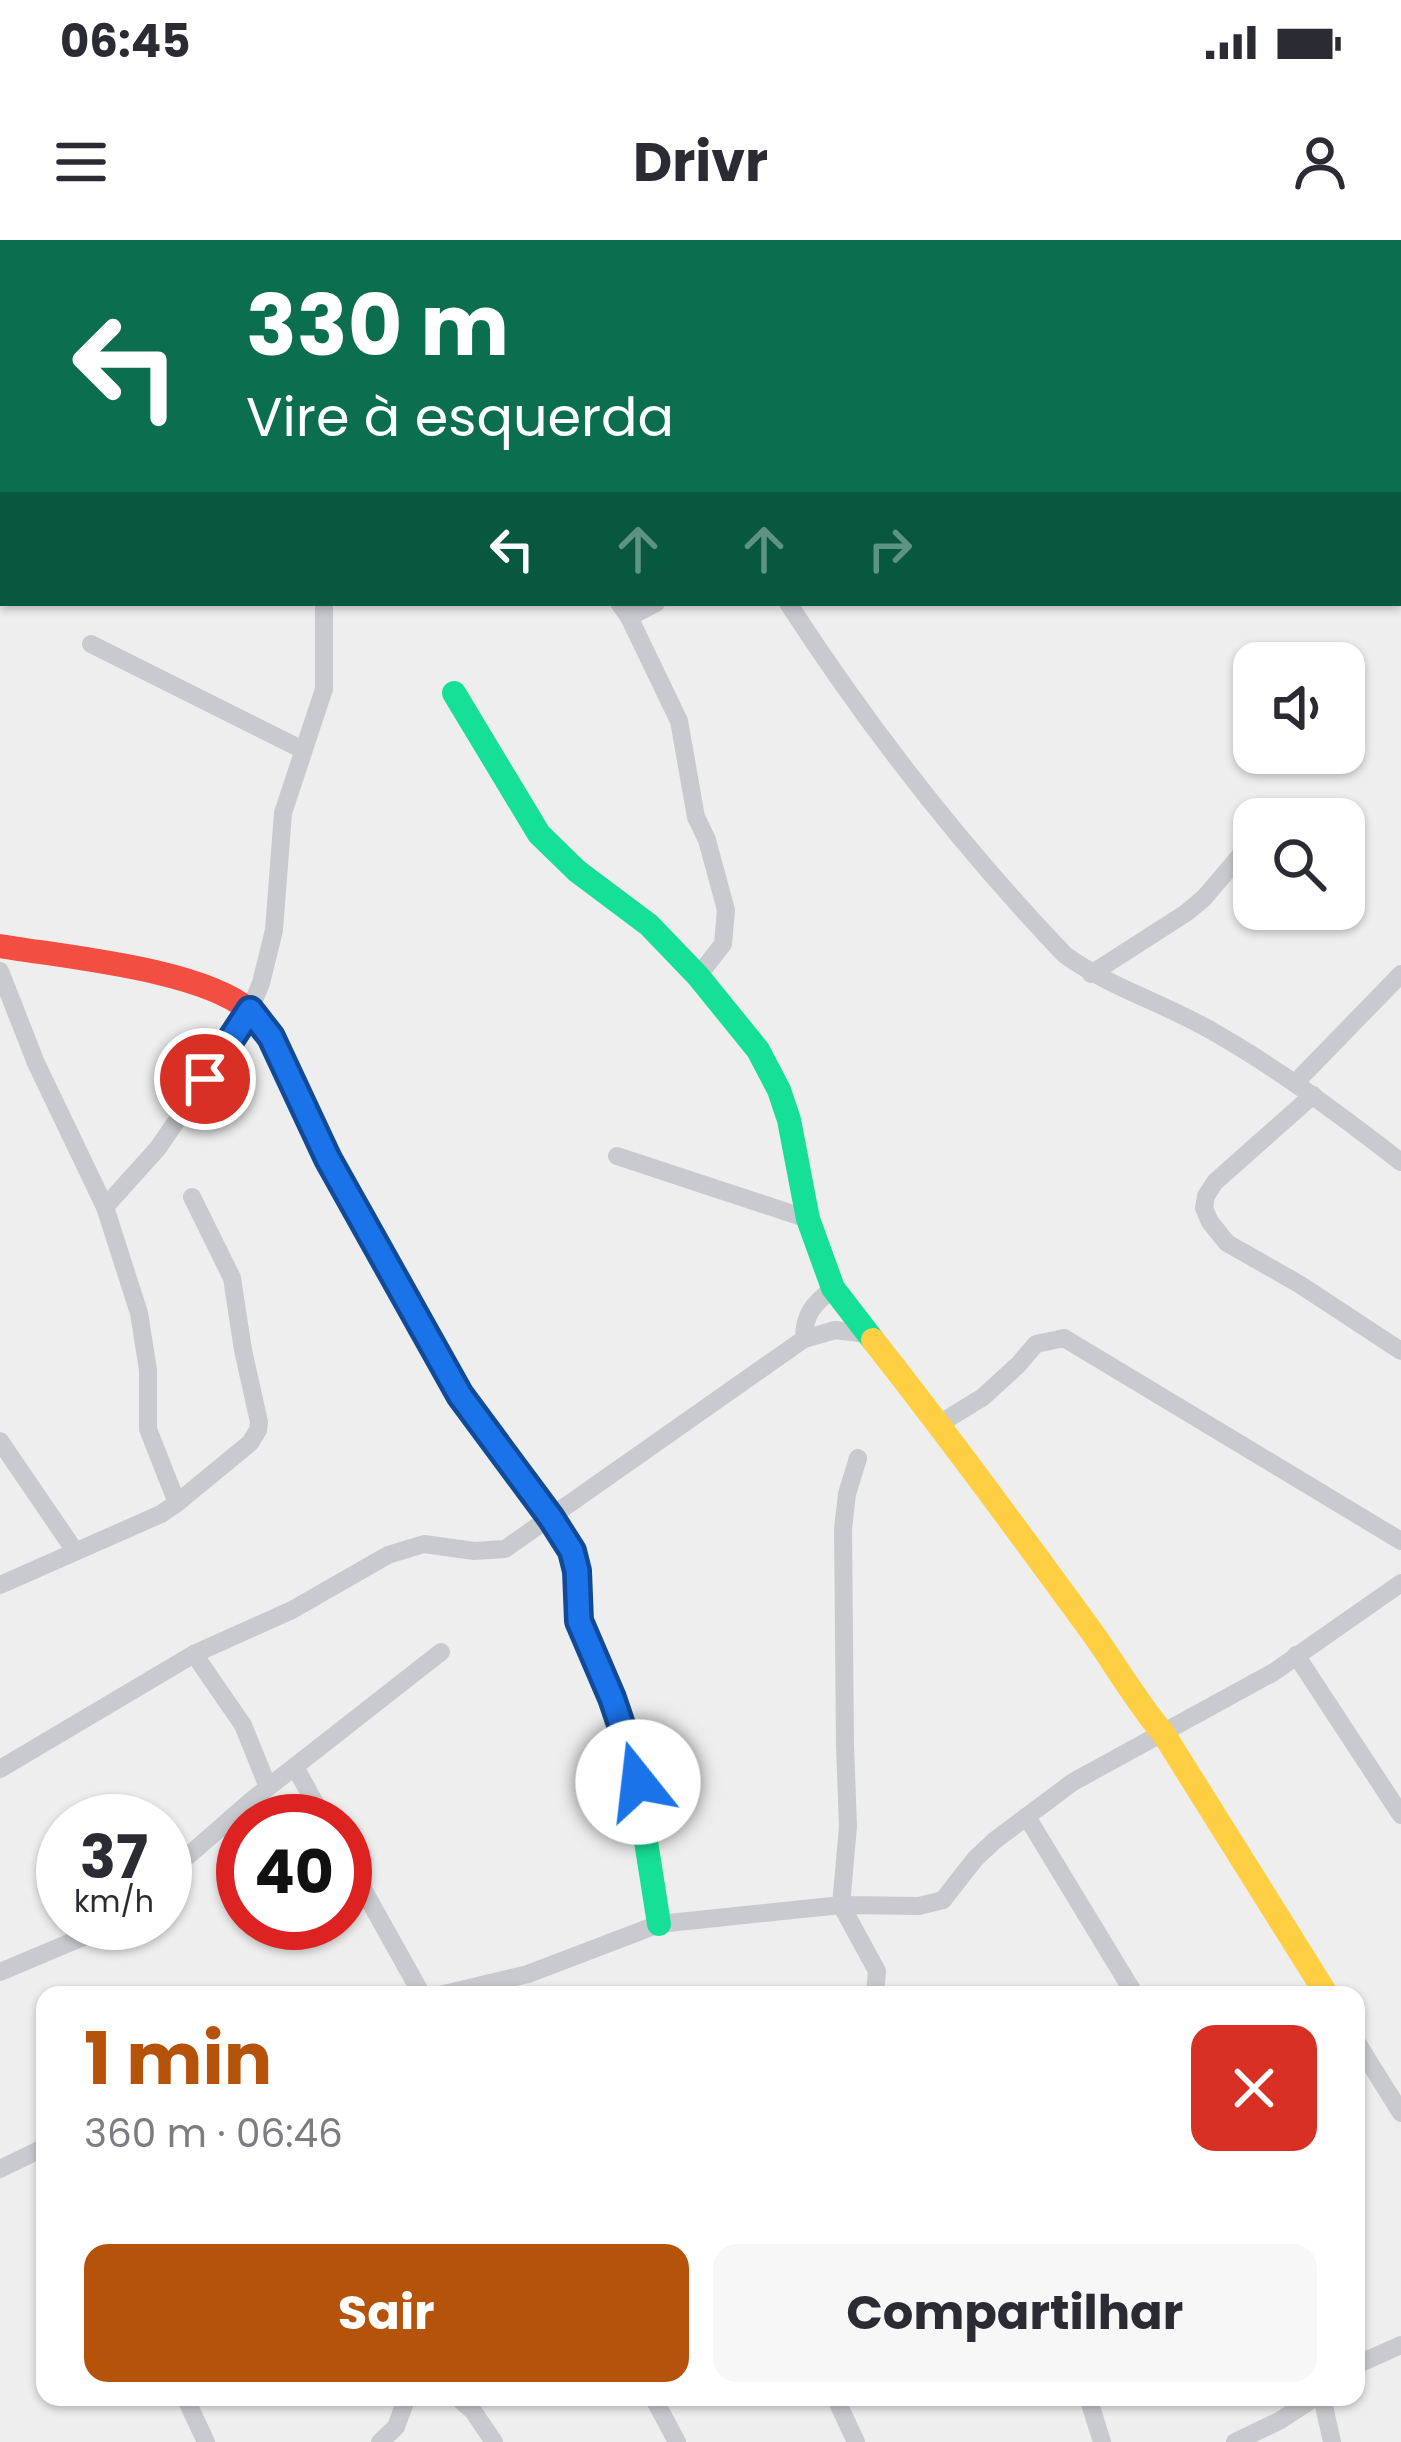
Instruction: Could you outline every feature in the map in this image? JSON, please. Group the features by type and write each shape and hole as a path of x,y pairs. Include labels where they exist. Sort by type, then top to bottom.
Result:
{"street":[{"path":"104,1207 158,1148 250,1010 261,983 274,930 280,828 324,689 323,606"},
{"path":"790,606 933,804 1065,956 1091,974 1209,1028 1296,1082 1401,1162"},
{"path":"624,610 679,721 696,817 726,910 724,944 698,976"},
{"path":"91,644 303,750"},
{"path":"454,693 538,834 577,871 649,925 758,1050 790,1120 808,1219 833,1288 939,1424 1163,1733 1321,1986"},
{"path":"1091,974 1186,913 1233,864"},
{"path":"0,946 166,975 220,993 250,1010 271,1037 328,1159 460,1395 572,1551 579,1621 638,1782 659,1924"},
{"path":"0,971 36,1063 104,1207 139,1313 148,1370 148,1429 177,1503"},
{"path":"1296,1082 1401,974"},
{"path":"1313,1095 1215,1182 1204,1208 1227,1243 1401,1351"},
{"path":"617,1156 808,1219"},
{"path":"0,1585 161,1514 250,1443 258,1430 232,1277 192,1197"},
{"path":"804,1339 809,1310 833,1288"},
{"path":"0,1769 194,1654 292,1610 388,1556 424,1544 474,1551 505,1549 804,1339 835,1330 867,1334"},
{"path":"939,1424 982,1397 1036,1344 1064,1338 1401,1541"},
{"path":"0,1441 76,1551"},
{"path":"858,1458 843,1529 848,1827 841,1905 877,1971 876,1986"},
{"path":"478,1986 528,1974 659,1924 841,1905 919,1906 943,1900 975,1859 1073,1782 1274,1672 1401,1583"},
{"path":"192,1853 441,1652"},
{"path":"194,1654 243,1725 268,1787"},
{"path":"1296,1655 1401,1815"},
{"path":"295,1767 310,1794"},
{"path":"1027,1816 1130,1986"},
{"path":"372,1905 417,1986"},
{"path":"0,1972 52,1950"},
{"path":"1365,2055 1401,2113"},
{"path":"0,2169 36,2151"},
{"path":"1365,2360 1401,2345"},
{"path":"189,2406 206,2442"},
{"path":"380,2442 396,2427 404,2406"},
{"path":"468,2406 494,2442"},
{"path":"658,2406 677,2442"},
{"path":"840,2406 856,2442"},
{"path":"1091,2406 1102,2442"},
{"path":"1235,2442 1304,2406"},
{"path":"1322,2406 1332,2442"}],"traffic: fast":[{"path":"454,693 539,834 577,871 649,925 758,1050 789,1120 808,1219 833,1288 873,1340"},
{"path":"633,1759 659,1924"}],"traffic: slow":[{"path":"399,1286 460,1395 572,1551 579,1621 633,1759"},
{"path":"873,1340 1163,1733 1321,1986"}],"traffic: jam":[{"path":"0,946 166,975 199,984 249,1010 282,1057 327,1156 399,1286"}],"route":[{"path":"205,1079 250,1010 271,1037 328,1159 460,1395 572,1551 579,1621 612,1698 638,1782"}]}
